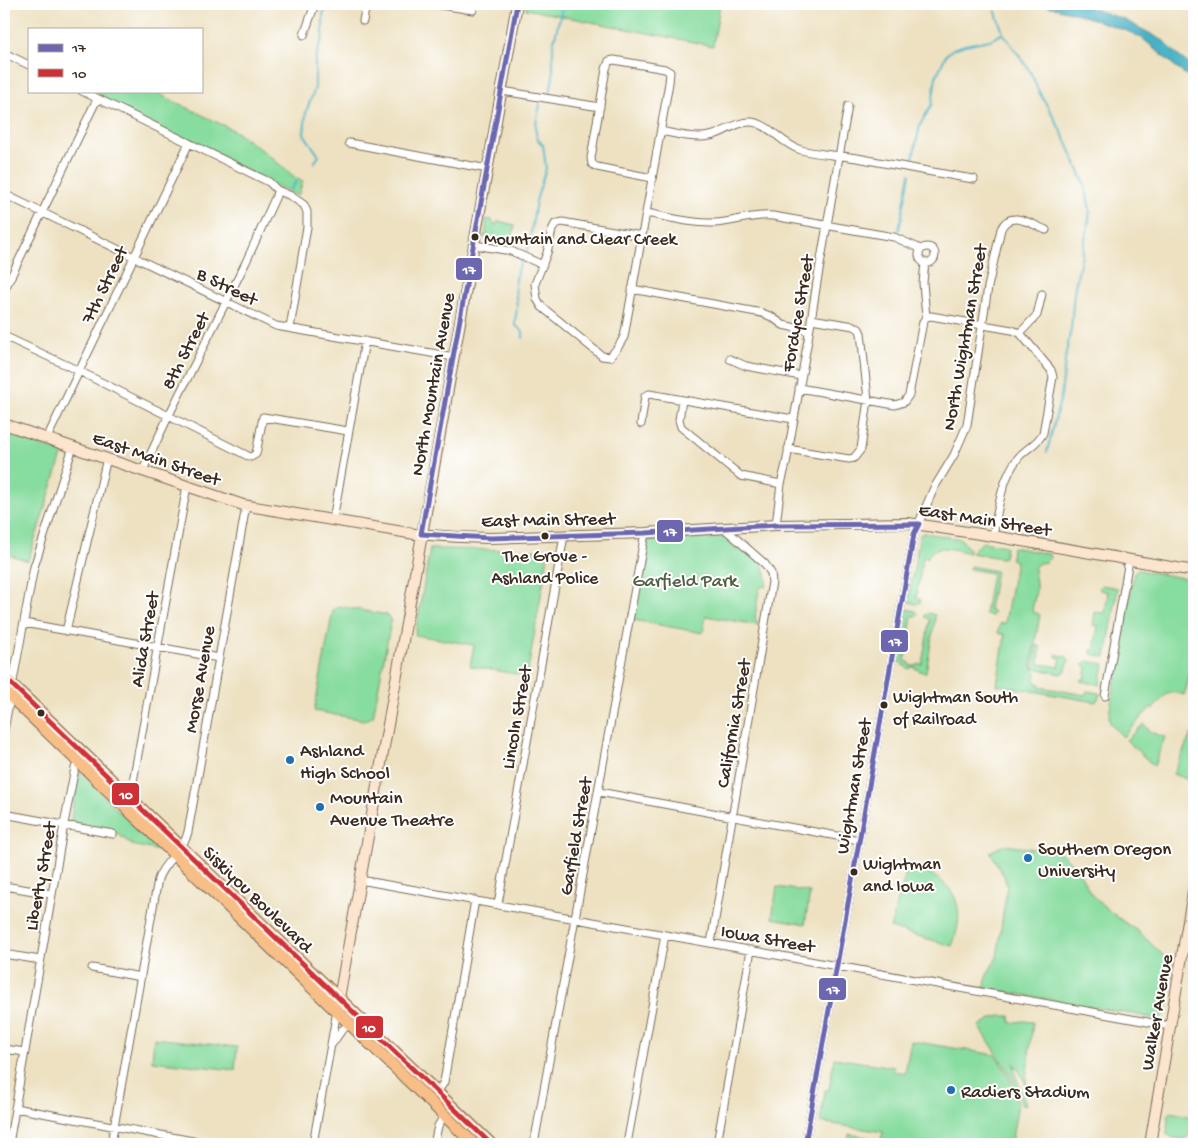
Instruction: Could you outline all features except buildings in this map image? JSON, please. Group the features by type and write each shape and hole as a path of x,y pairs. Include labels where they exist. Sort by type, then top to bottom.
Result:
{"main road":[{"name":"Siskiyou Boulevard","path":"7,687 78,762 178,850 339,998 490,1144"},
{"name":"Siskiyou Boulevard","path":"7,687 130,798 178,850 336,1011 474,1144"}],"street":[{"path":"304,35 315,4"},
{"path":"363,22 366,4"},
{"path":"434,4 473,10"},
{"name":"North Mountain Avenue","path":"336,1011 517,4"},
{"path":"5,56 28,65"},
{"path":"642,236 558,223 553,227 548,250 536,279 535,289 537,298 542,307 602,356 610,357 614,354 623,340 642,236 652,178 661,131 670,72 665,69 614,60 609,61 591,158 592,164 597,167 652,178"},
{"path":"502,91 600,107"},
{"path":"84,92 269,182 277,190 291,196 304,205 308,218 290,328"},
{"path":"4,291 97,98"},
{"name":"Fordyce Street","path":"776,525 781,484 810,331 848,106"},
{"path":"661,131 703,137 721,133 739,124 754,122 762,124 782,141 799,150 857,158 974,179"},
{"name":"7th Street","path":"47,438 189,143"},
{"path":"349,143 488,169"},
{"name":"8th Street","path":"143,470 226,302 276,196 277,190"},
{"name":"B Street","path":"4,194 276,326 454,357"},
{"path":"646,213 708,223 764,215 894,237 921,249 929,246 936,252 933,260 925,262"},
{"name":"North Wightman Street","path":"919,524 934,488 954,455 967,425 990,278 1002,224 1012,218 1046,230"},
{"path":"474,245 515,253 542,265"},
{"path":"921,249 919,257 925,262"},
{"path":"799,388 895,405 908,398 923,322 926,317 923,283 925,262"},
{"path":"632,289 762,313 772,317 783,326 810,331"},
{"path":"1020,333 1037,315 1042,294"},
{"path":"926,317 931,316 1020,333 1053,373 1044,433 1040,440 1018,458 1013,466 1001,494 993,536"},
{"path":"788,449 849,459 854,458 861,449 868,400 861,333 854,326 811,319"},
{"path":"4,336 251,457 256,454 264,416 348,431"},
{"path":"333,520 365,341"},
{"path":"730,359 746,366 801,376"},
{"path":"640,424 647,394 794,419"},
{"path":"682,400 679,420 681,427 742,476 748,479 781,484"},
{"name":"East Main Street","path":"4,424 246,506 421,534 490,538 645,533 776,525 919,524 1194,571"},
{"path":"4,730 7,687 24,623 34,567 73,447"},
{"path":"66,631 107,458"},
{"name":"Alida Street","path":"130,798 187,486"},
{"name":"Morse Avenue","path":"111,1144 158,879 164,866 185,841 188,832 246,506"},
{"name":"Wightman Street","path":"806,1144 914,534 919,524"},
{"name":"California Street","path":"711,943 772,582 771,572 765,564 724,528"},
{"name":"Garfield Street","path":"534,1144 645,533"},
{"name":"Lincoln Street","path":"498,904 564,536"},
{"path":"1105,696 1129,560"},
{"path":"24,623 219,658"},
{"name":"Liberty Street","path":"9,1144 64,825 75,768 78,762"},
{"path":"599,792 859,840"},
{"path":"4,814 113,834"},
{"name":"Iowa Street","path":"360,880 1170,1026"},
{"path":"4,886 52,894"},
{"name":"Walker Avenue","path":"1150,1144 1194,886"},
{"path":"437,1093 444,1082 475,900"},
{"path":"628,1144 666,935"},
{"path":"716,1144 751,950"},
{"path":"4,954 40,960"},
{"path":"92,968 141,977"},
{"path":"313,1144 336,1011"},
{"path":"330,1046 342,1030 350,1024"},
{"path":"4,1049 25,1052"},
{"path":"16,1108 209,1144"},
{"path":"434,1144 438,1126 444,1116"}],"green space":[{"path":"527,4 720,4 713,46 526,9"},
{"path":"100,92 155,92 233,130 266,153 297,179 303,181 298,196 97,99"},
{"path":"486,219 492,220 493,224 496,225 498,221 515,225 511,246 484,238 483,235 486,235"},
{"path":"4,434 63,452 28,561 4,553"},
{"name":"Garfield Park","path":"720,533 762,564 765,570 767,584 766,587 762,586 759,590 755,618 758,622 757,625 706,616 703,633 633,620 648,540"},
{"path":"926,533 961,539 969,549 969,553 940,548 931,553 927,558 923,557 916,598 920,599 921,602 916,604 908,602 920,535"},
{"path":"983,542 1006,546 1004,557 971,553"},
{"path":"1012,547 1049,554 1050,558 1046,562 1037,565 1034,569 1036,586 1032,611 1040,615 1031,664 1036,673 1035,682 1039,683 1040,687 1085,695 1087,691 1099,693 1100,695 1096,702 997,685 1005,635 998,633 1000,624 1005,623 1016,561 1011,559"},
{"path":"430,549 549,550 527,676 470,666 474,645 415,635"},
{"path":"970,566 996,571 989,610 994,612 992,616 985,614 992,573 969,569"},
{"path":"1136,570 1194,580 1194,677 1190,676 1184,695 1169,693 1166,695 1153,709 1151,707 1123,737 1110,723 1109,715 1134,573"},
{"path":"1101,585 1118,588 1106,657 1091,654 1091,650 1094,650 1098,626 1093,625 1095,612 1105,613 1108,592 1100,590 1099,587"},
{"path":"338,606 387,615 391,621 373,717 364,720 314,711 333,610"},
{"path":"907,609 916,611 918,614 917,616 912,616 905,661 909,662 910,665 922,664 930,619 926,618 925,615 929,613 935,615 926,672 913,667 909,669 898,661"},
{"path":"1036,645 1040,646 1039,664 1059,667 1061,658 1056,657 1056,654 1067,657 1069,661 1065,672 1060,674 1034,668"},
{"path":"1087,661 1104,664 1100,685 1081,681 1085,679 1087,667 1083,665"},
{"path":"1144,724 1150,732 1165,737 1154,766 1126,740"},
{"path":"1191,734 1194,735 1194,782 1173,774"},
{"path":"79,772 159,851 132,845 114,831 70,823"},
{"path":"1004,845 1060,852 1077,868 1091,894 1098,901 1139,932 1173,965 1165,1014 1160,1019 984,988 988,973 997,957 1007,886 1004,876 990,852"},
{"path":"908,866 935,877 945,884 952,893 957,904 959,916 952,946 890,928"},
{"path":"777,887 810,892 805,924 772,918"},
{"path":"1001,1016 1010,1016 1011,1023 1033,1022 1027,1084 1025,1084 1014,1063 1015,1074 1026,1104 1022,1106 1011,1075 979,1026"},
{"path":"154,1038 237,1047 235,1070 152,1061"},
{"name":"Radiers Stadium","path":"911,1041 996,1055 1009,1076 1018,1104 1011,1144 847,1144 849,1134 881,1140 883,1132 820,1122 825,1090 829,1090 834,1058 894,1067 893,1071 905,1073"},
{"path":"1171,1112 1186,1115 1190,1118 1191,1128 1186,1139 1173,1138 1167,1134 1168,1115"}],"water":[{"path":"1040,4 1079,4 1123,19 1164,41 1194,68 1194,80 1142,38 1078,14"}],"waterway":[{"path":"314,163 319,156 304,134 306,112 315,88 315,59 323,36 323,13 331,4"},
{"path":"550,94 553,76 553,45 563,4"},
{"path":"993,4 1003,33 1030,71 1039,92 1067,143 1085,185 1090,211 1074,292 1071,329 1061,396 1047,452"},
{"path":"912,163 920,125 932,104 936,77 946,55 953,49 990,40 1002,34"},
{"path":"1188,66 1194,62"},
{"path":"525,254 529,245 536,201 546,168 543,145 539,141 536,131 540,104"},
{"path":"899,230 910,174"},
{"path":"290,190 296,182"},
{"path":"523,258 517,271 515,286 517,307 515,325 523,332 523,338"}],"transit line":[{"name":"17","path":"421,534 517,4"},
{"name":"17","path":"421,534 490,538 645,533 776,525 919,524"},
{"name":"17","path":"805,1144 914,534 919,524"},
{"name":"10","path":"4,677 491,1144"}],"place":[{"name":"Mountain and Clear Creek","path":"475,237"},
{"name":"The Grove - Ashland Police","path":"545,536"},
{"name":"Wightman South of Railroad","path":"884,705"},
{"name":"Ashland High School","path":"290,760"},
{"name":"Mountain Avenue Theatre","path":"320,807"},
{"name":"Southern Oregon University","path":"1028,858"},
{"name":"Wightman and Iowa","path":"854,872"},
{"name":"Radiers Stadium","path":"951,1090"}]}
